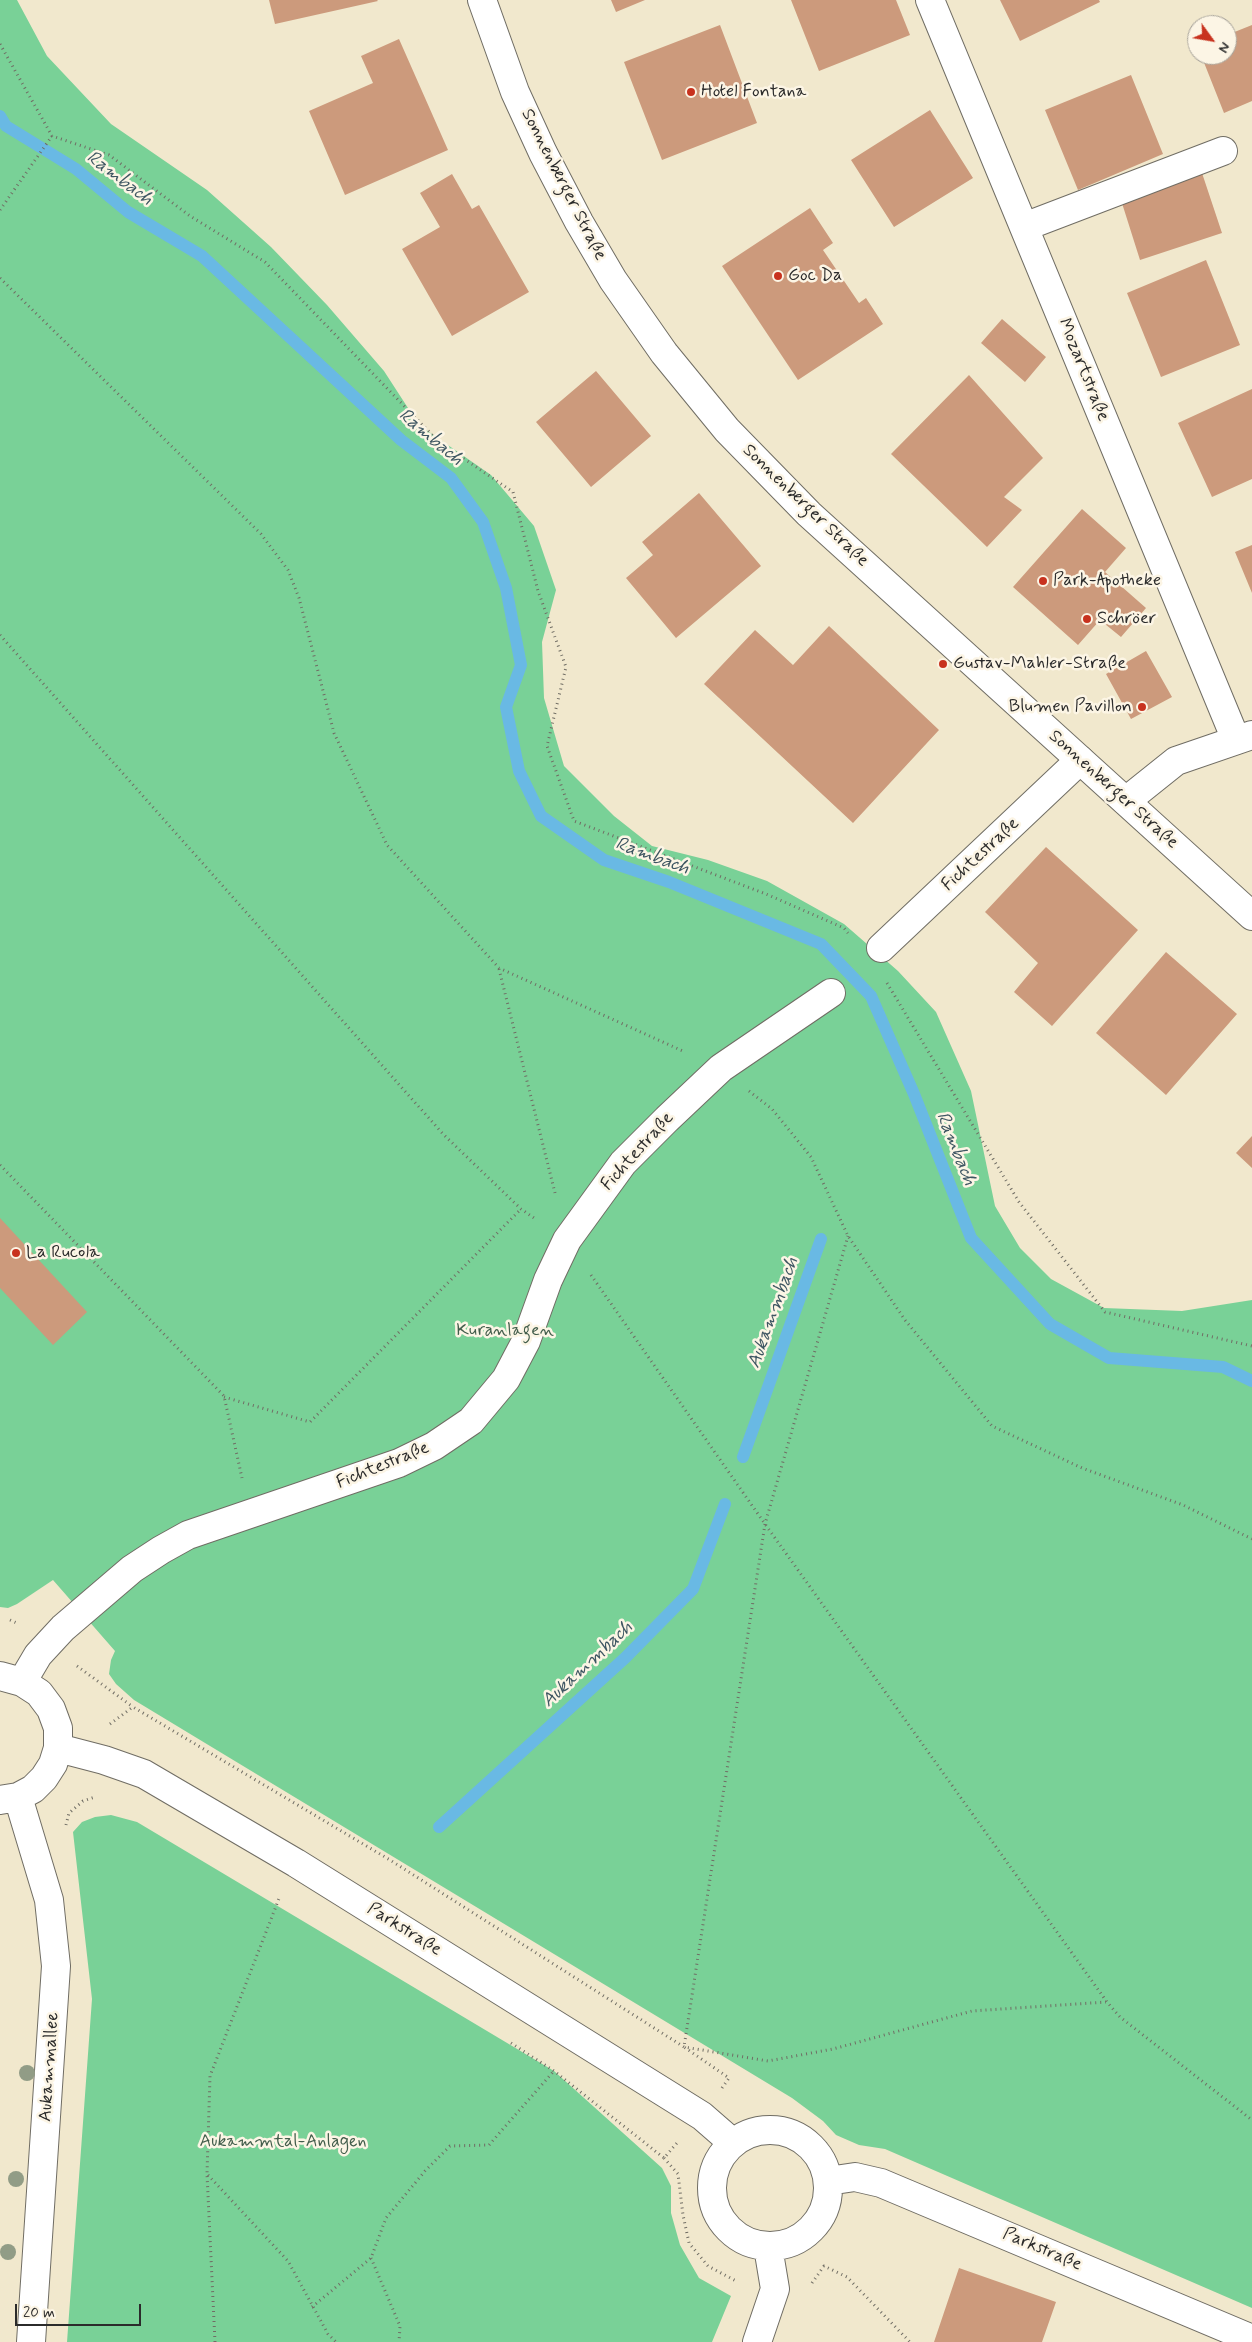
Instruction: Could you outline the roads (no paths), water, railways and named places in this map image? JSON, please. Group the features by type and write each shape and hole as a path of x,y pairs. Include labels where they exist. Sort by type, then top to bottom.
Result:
{"street":[{"name":"Sonnenberger Straße","path":"482,0 515,92 543,153 613,280 664,353 727,430 798,503 1252,916"},
{"name":"Mozartstraße","path":"930,0 1024,228 1244,737"},
{"path":"1024,228 1223,151"},
{"path":"1126,801 1176,761 1244,737"},
{"name":"Fichtestraße","path":"882,962 1080,760"},
{"name":"Fichtestraße","path":"11,1679 38,1655 63,1628 132,1569 188,1534 399,1463 434,1446 470,1421 506,1379 526,1340 548,1280 567,1240 623,1163 667,1118 721,1068 831,993"},
{"path":"9,1798 32,1789 44,1778 53,1764 58,1748 58,1728 52,1709 39,1693 11,1679"},
{"name":"Parkstraße","path":"58,1748 104,1760 144,1774 296,1863 702,2116 733,2143"},
{"name":"Aukammallee","path":"9,1798 49,1900 56,1966 31,2342"},
{"path":"765,2130 783,2131 800,2138 814,2149 823,2164 828,2181 825,2209 808,2232 796,2241 783,2246 768,2247 750,2244 735,2236 722,2223 714,2207 711,2190 713,2172 721,2156 733,2143 748,2134 765,2130"},
{"name":"Parkstraße","path":"828,2181 855,2177 881,2183 1252,2338"},
{"path":"757,2342 775,2289 768,2247"}],"waterway":[{"name":"Rambach","path":"0,116 6,126 76,169 128,212 202,256 401,440 451,478 483,522 506,588 521,665 506,707 519,771 541,816 604,860 669,882 821,944 871,996 914,1094 971,1238 1050,1324 1109,1358 1223,1367 1252,1381"},
{"name":"Aukammbach","path":"743,1457 821,1239"},
{"name":"Aukammbach","path":"439,1827 625,1658 693,1589 725,1504"}],"place":[{"name":"Hotel Fontana","path":"691,92"},
{"name":"Goc Da","path":"778,276"},
{"name":"Park-Apotheke","path":"1043,581"},
{"name":"Schröer","path":"1087,619"},
{"name":"Gustav-Mahler-Straße","path":"943,664"},
{"name":"Blumen Pavillon","path":"1142,707"},
{"name":"La Rucola","path":"16,1253"}],"park label":[{"name":"Kuranlagen","path":"505,1331"},
{"name":"Aukammtal-Anlagen","path":"283,2142"}]}
